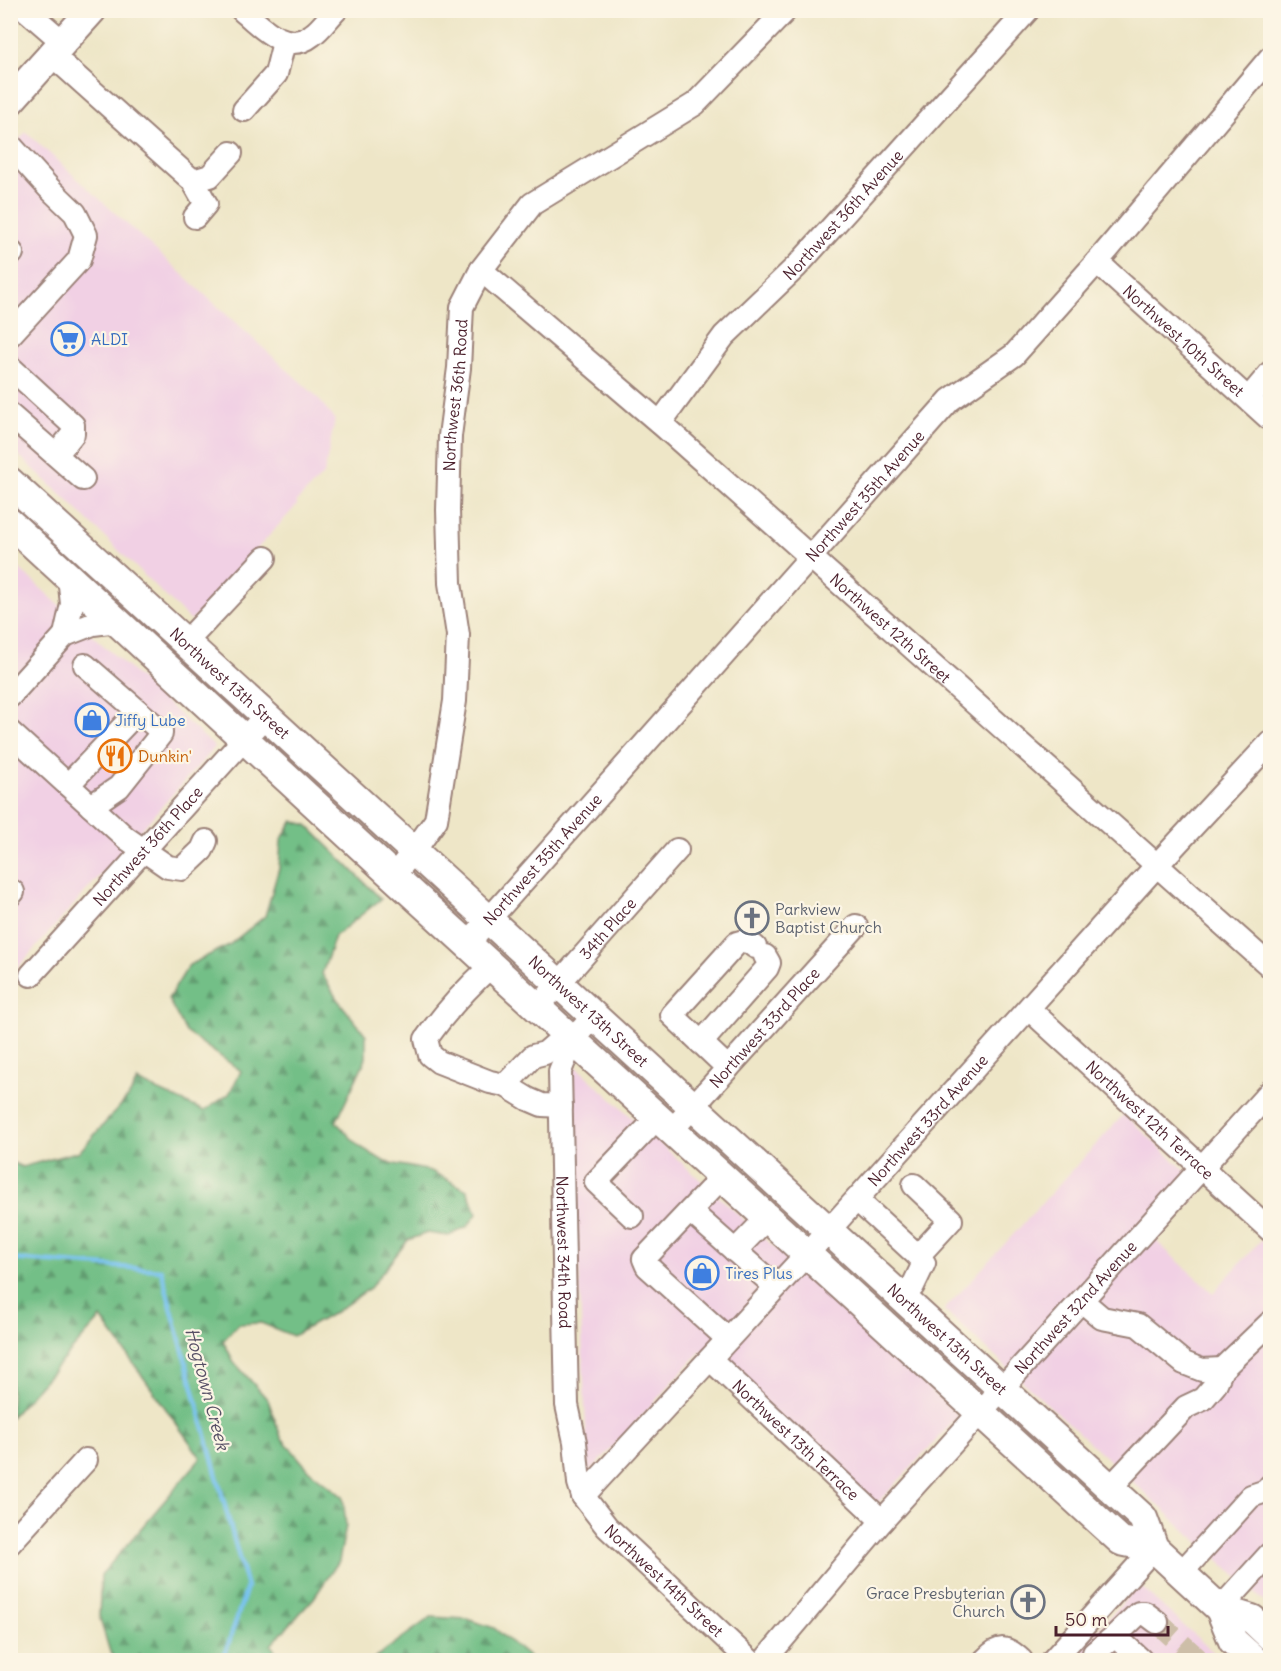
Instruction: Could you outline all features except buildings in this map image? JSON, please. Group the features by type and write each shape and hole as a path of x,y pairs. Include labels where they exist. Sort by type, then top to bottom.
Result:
{"main road":[{"path":"10,101 92,10"},
{"name":"Northwest 13th Street","path":"10,482 1143,1518 1154,1548 1181,1574 1220,1609 1252,1619 1270,1636"},
{"name":"Northwest 13th Street","path":"10,522 393,876 1121,1541 1154,1548"},
{"name":"Northwest 13th Street","path":"1220,1609 1233,1641 1254,1660"}],"street":[{"path":"26,10 57,49 193,181 206,204 195,217"},
{"path":"242,10 273,36 284,42 294,42 312,35 336,10"},
{"name":"Northwest 36th Road","path":"393,876 436,820 455,701 458,636 450,583 448,510 450,435 459,368 462,307 481,270 532,204 695,104 786,10"},
{"name":"Northwest 36th Avenue","path":"660,423 724,336 797,266 1028,10"},
{"path":"244,110 276,74 284,42"},
{"name":"Northwest 35th Avenue","path":"468,943 950,400 1014,355 1097,262 1270,58"},
{"path":"10,145 75,213 86,235 79,260 10,335"},
{"path":"193,181 210,176 231,153"},
{"name":"Northwest 10th Street","path":"1097,262 1270,419"},
{"name":"Northwest 12th Street","path":"481,270 812,557 1270,966"},
{"path":"10,367 73,426 73,434 56,455"},
{"path":"1249,398 1270,373"},
{"path":"10,414 83,479"},
{"path":"185,643 265,558"},
{"path":"65,635 72,604 69,576"},
{"path":"10,696 65,635 93,624 118,621"},
{"path":"85,665 161,731 161,734 119,787 91,806"},
{"path":"68,785 138,711"},
{"name":"Northwest 36th Place","path":"31,975 265,716"},
{"path":"10,732 142,851 168,867 182,869 202,850 206,841"},
{"name":"Northwest 33rd Avenue","path":"583,1496 808,1253 1157,865 1270,743"},
{"name":"34th Place","path":"538,1007 676,850"},
{"path":"10,890 13,892 10,895"},
{"name":"Northwest 33rd Place","path":"632,1216 596,1182 665,1123 693,1107 856,926"},
{"path":"701,1042 767,968 769,963 749,942 743,940 737,943 672,1015 728,1068"},
{"path":"492,965 438,1022 426,1039 430,1055 439,1062 490,1082 506,1085 542,1105 561,1106"},
{"name":"Northwest 12th Terrace","path":"1029,1009 1270,1230"},
{"name":"Northwest 34th Road","path":"583,1496 567,1405 560,1071 570,1037 593,1016"},
{"path":"506,1085 533,1056 545,1053 570,1037"},
{"name":"Northwest 32nd Avenue","path":"765,1660 882,1521 1270,1092"},
{"path":"723,1176 644,1259 648,1266 728,1339"},
{"path":"914,1185 951,1220 918,1256"},
{"path":"856,1200 924,1263 921,1272 902,1298"},
{"path":"690,1211 776,1287"},
{"path":"735,1251 768,1217"},
{"path":"1082,1301 1102,1318 1138,1324 1184,1363 1202,1370 1222,1369"},
{"path":"1110,1488 1186,1407 1203,1399 1215,1385 1222,1369 1270,1323"},
{"name":"Northwest 13th Terrace","path":"710,1359 882,1521"},
{"path":"1184,1363 1190,1387 1186,1407"},
{"path":"10,1543 86,1460"},
{"path":"1181,1574 1251,1496 1266,1491 1270,1486"},
{"name":"Northwest 14th Street","path":"583,1496 607,1527 748,1660"},
{"path":"1053,1660 1154,1548"},
{"path":"1220,1609 1270,1554"},
{"path":"1075,1636 1098,1657 1118,1632 1139,1613 1145,1613 1157,1622"},
{"path":"1118,1632 1142,1660"},
{"path":"1118,1632 1157,1660"},
{"path":"985,1660 994,1651 1001,1649 1009,1649 1021,1660"}],"shaded area":[{"path":"26,132 315,395 335,419 324,474 297,501 297,505 191,621 11,448 10,149"},
{"path":"11,561 215,747 11,975"},
{"path":"570,1061 959,1416 873,1508 702,1350 588,1474"},
{"path":"1124,1114 1204,1188 1156,1241 1213,1293 1261,1240 1270,1249 1270,1607 944,1310"},
{"path":"1139,1585 1222,1660 1070,1660"}],"green space":[{"path":"293,821 307,825 381,899 335,936 322,974 337,999 366,1035 366,1058 336,1122 359,1146 385,1162 431,1171 467,1190 477,1214 467,1227 449,1236 427,1233 408,1240 370,1288 337,1311 293,1336 261,1323 238,1324 223,1341 234,1362 268,1400 281,1437 309,1470 343,1497 346,1526 339,1561 314,1598 271,1645 281,1660 117,1660 110,1652 99,1616 101,1575 201,1458 101,1318 11,1417 11,1162 22,1167 80,1151 129,1096 137,1081 204,1111 229,1094 241,1071 186,1032 168,999 189,965 229,945 265,916 279,868 281,840"},
{"path":"431,1617 467,1619 494,1628 532,1660 372,1660"}],"waterway":[{"name":"Hogtown Creek","path":"10,1259 161,1270 247,1587 223,1660"}],"tunnel":[{"path":"1157,1622 1199,1660"}],"place":[{"name":"ALDI","path":"68,339"},
{"name":"Jiffy Lube","path":"92,720"},
{"name":"Dunkin'","path":"115,756"},
{"name":"Parkview Baptist Church","path":"752,918"},
{"name":"Tires Plus","path":"702,1273"},
{"name":"Grace Presbyterian Church","path":"1028,1602"}]}
